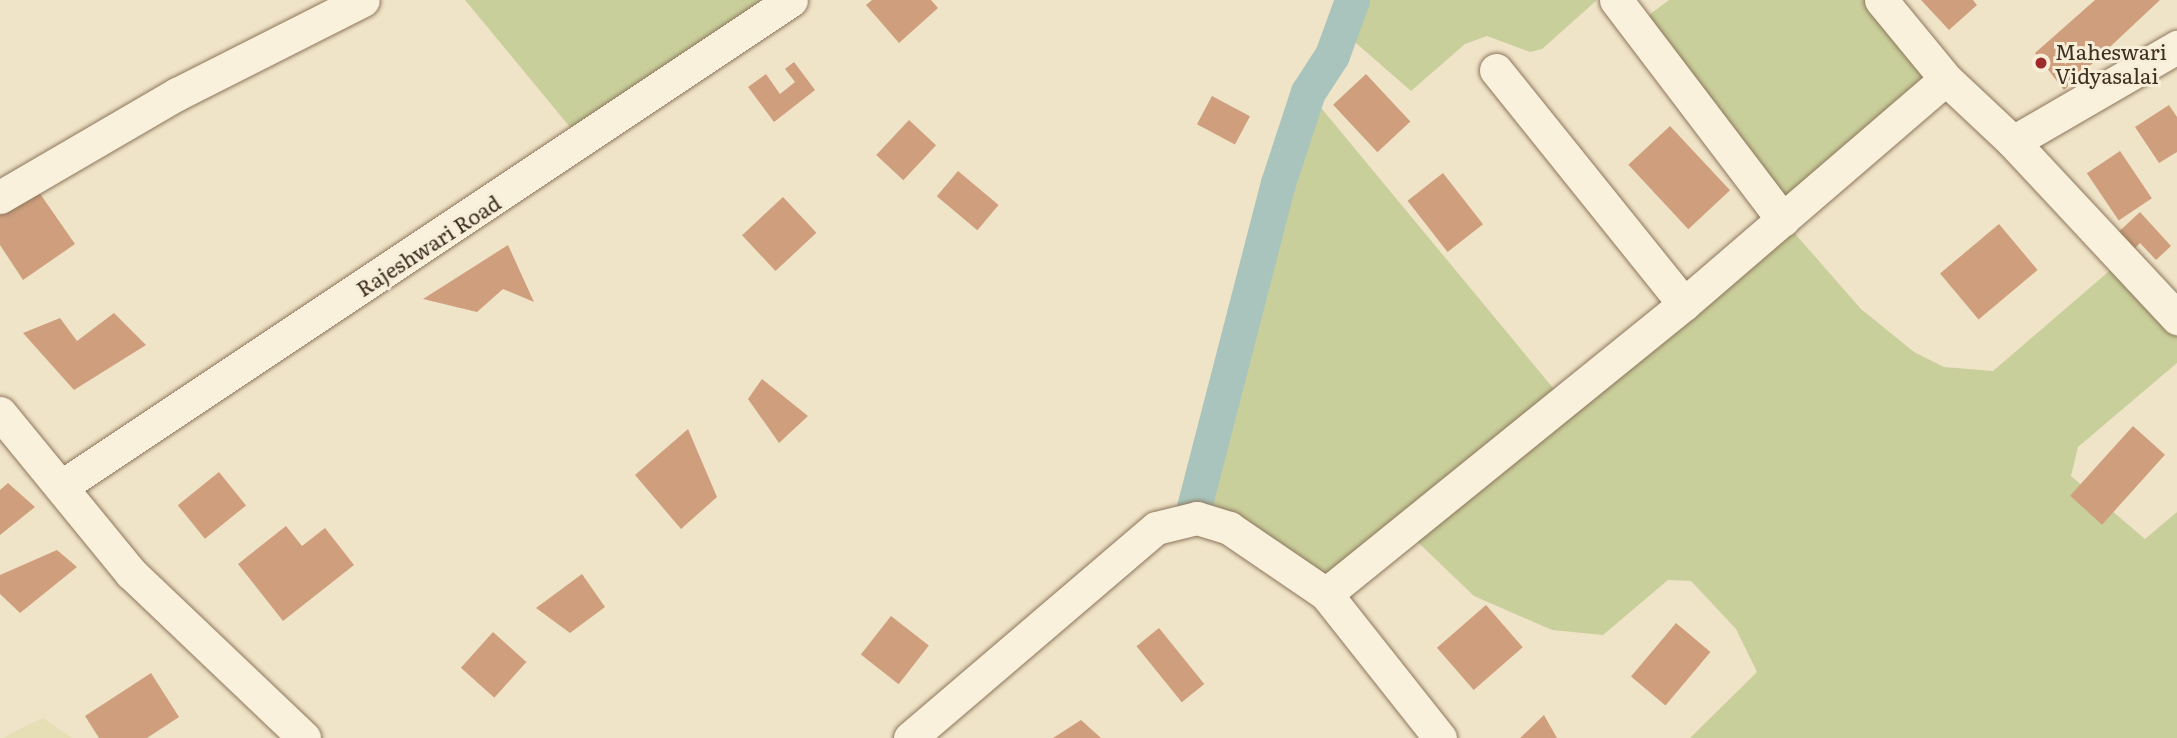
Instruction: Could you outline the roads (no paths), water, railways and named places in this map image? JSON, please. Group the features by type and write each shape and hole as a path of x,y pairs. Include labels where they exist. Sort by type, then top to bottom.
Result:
{"street":[{"path":"0,197 177,94 363,0"},
{"path":"1616,0 1783,220"},
{"path":"1881,0 1946,79 2013,142 2177,318"},
{"name":"Rajeshwari Road","path":"62,486 788,1"},
{"path":"2013,142 2177,47"},
{"path":"1496,70 1684,304"},
{"path":"1326,594 1684,304 1946,79"},
{"path":"0,412 131,573 304,738"},
{"path":"910,738 1156,528 1197,517 1229,528 1326,594 1440,738"}],"waterway":[{"path":"1191,519 1278,183 1308,92 1332,55 1352,0"}],"place":[{"name":"Maheswari Vidyasalai","path":"2041,63"}]}
